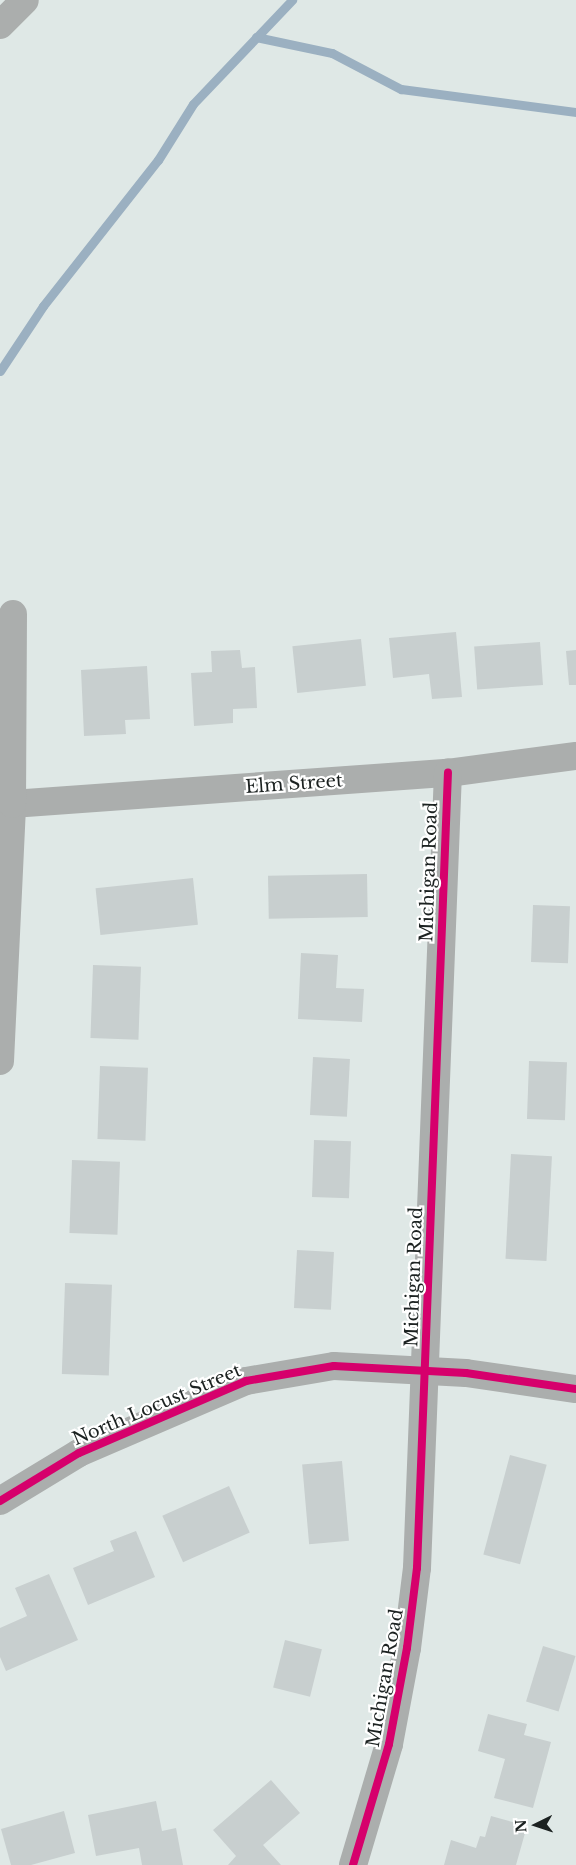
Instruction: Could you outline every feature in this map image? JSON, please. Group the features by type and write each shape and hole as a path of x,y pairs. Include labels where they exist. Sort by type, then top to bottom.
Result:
{"street":[{"path":"0,25 25,0"},
{"path":"0,1061 12,804 13,614"},
{"name":"Elm Street","path":"12,804 448,773 576,756"},
{"name":"Michigan Road","path":"353,1865 389,1744 409,1640 421,1516 448,773"},
{"name":"North Locust Street","path":"0,1501 79,1453 246,1381 334,1366 485,1375 576,1389"}],"building":[{"path":"456,632 462,697 432,699 429,674 393,678 389,638"},
{"path":"361,639 366,686 297,693 292,646"},
{"path":"540,642 543,685 477,689 474,647"},
{"path":"240,650 242,668 255,667 257,708 233,709 233,723 194,726 191,673 212,672 211,651"},
{"path":"576,650 576,685 569,685 566,651"},
{"path":"147,666 150,719 125,720 126,734 84,736 81,670"},
{"path":"367,874 368,917 269,919 268,876"},
{"path":"193,878 198,925 100,935 96,888"},
{"path":"533,905 570,906 568,963 531,962"},
{"path":"301,953 338,955 336,988 364,989 362,1022 298,1019"},
{"path":"93,965 141,967 138,1040 90,1038"},
{"path":"313,1057 350,1059 347,1117 310,1115"},
{"path":"529,1061 567,1062 565,1120 527,1119"},
{"path":"100,1066 148,1068 145,1141 97,1139"},
{"path":"314,1140 351,1141 349,1198 312,1197"},
{"path":"511,1154 552,1156 546,1261 506,1259"},
{"path":"72,1160 120,1162 117,1235 69,1233"},
{"path":"297,1250 334,1252 331,1310 294,1308"},
{"path":"65,1283 112,1285 109,1376 62,1374"},
{"path":"510,1455 547,1465 520,1564 483,1554"},
{"path":"342,1461 349,1541 309,1544 302,1464"},
{"path":"229,1486 250,1533 183,1562 162,1516"},
{"path":"136,1531 155,1577 88,1605 73,1568 114,1551 110,1541"},
{"path":"49,1574 78,1640 6,1671 0,1657 0,1628 27,1616 15,1588"},
{"path":"285,1640 322,1649 310,1697 273,1688"},
{"path":"543,1646 576,1656 559,1711 526,1701"},
{"path":"488,1714 527,1724 524,1735 551,1742 533,1808 494,1798 505,1759 478,1751"},
{"path":"271,1780 300,1813 263,1845 281,1865 228,1865 236,1856 213,1830"},
{"path":"156,1801 162,1831 176,1828 183,1865 142,1865 139,1848 96,1856 88,1815"},
{"path":"64,1811 75,1853 31,1865 11,1865 1,1829"},
{"path":"491,1816 527,1826 516,1865 444,1865 451,1840 476,1848 480,1836 485,1837"}],"waterway":[{"path":"0,371 43,306 158,160 193,104 292,0"},
{"path":"256,37 332,53 401,89 576,112"}],"cycle path":[{"path":"353,1865 389,1744 407,1648 417,1568 448,773"},
{"path":"0,1501 79,1453 246,1381 334,1366 466,1373 576,1389"}]}
